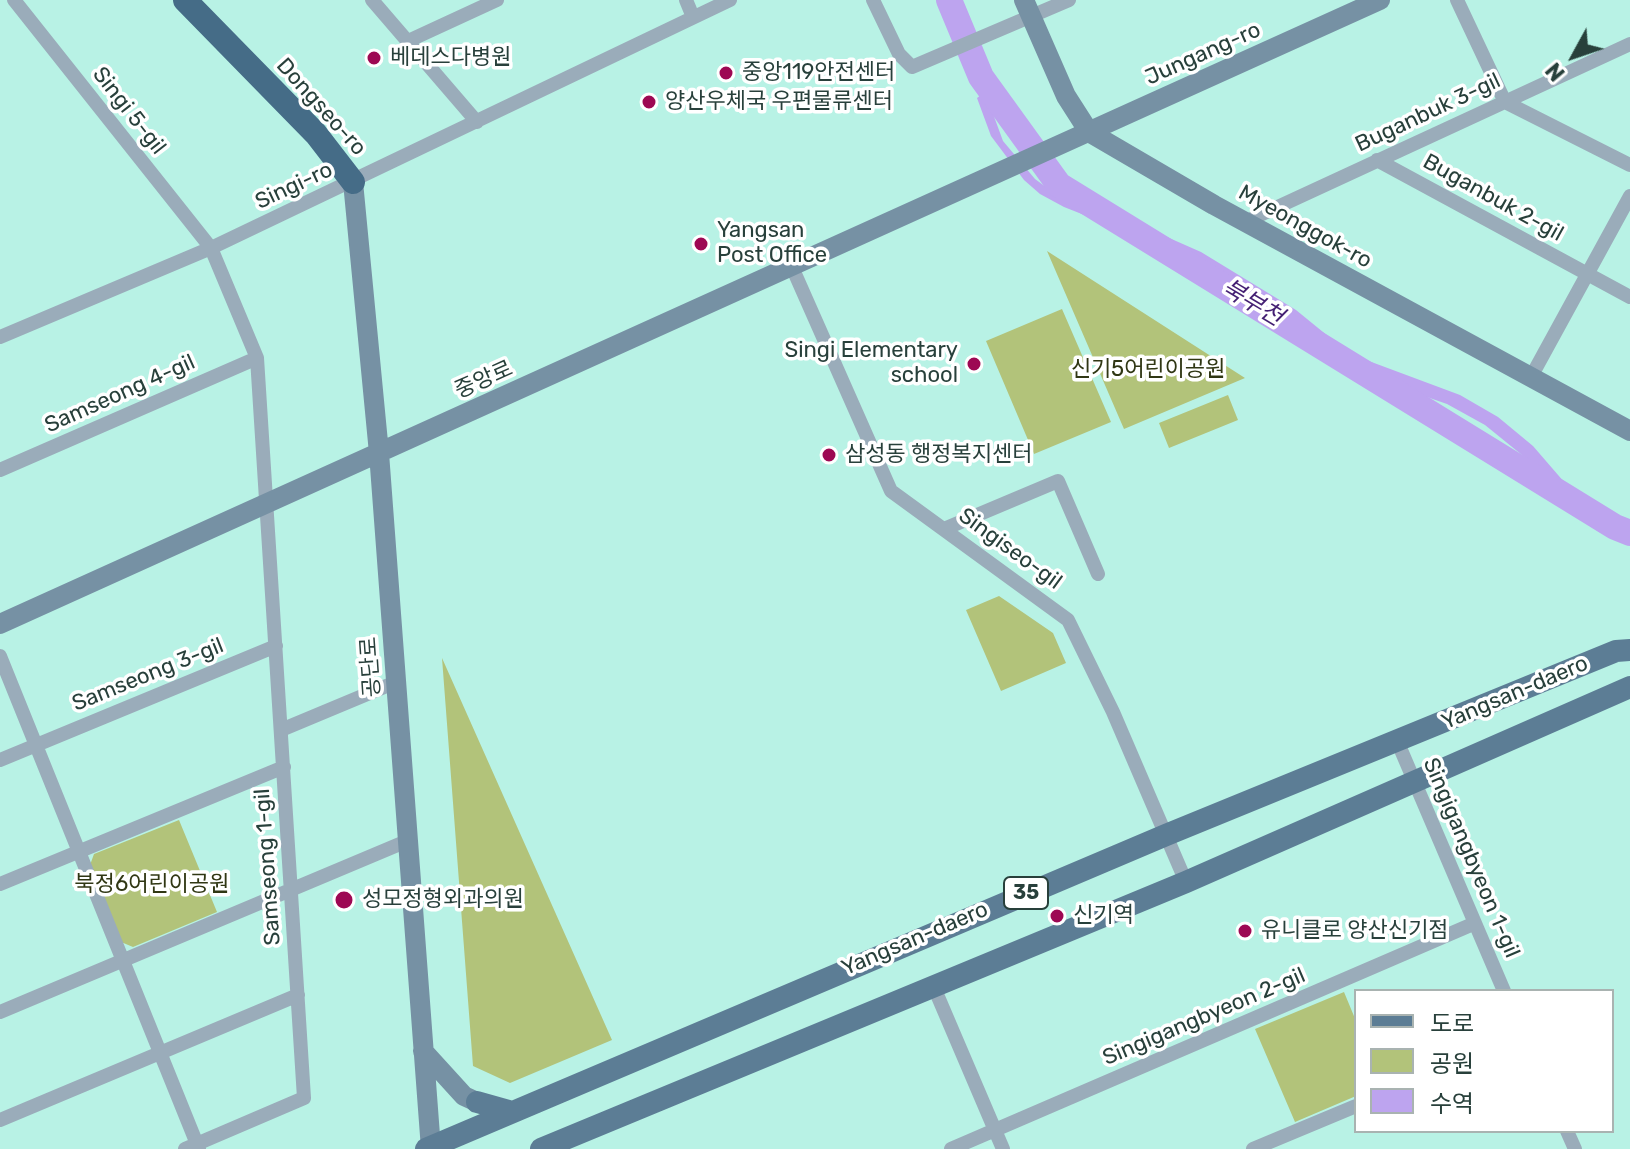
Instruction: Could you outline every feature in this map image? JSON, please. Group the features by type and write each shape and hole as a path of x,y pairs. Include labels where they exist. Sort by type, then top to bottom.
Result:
{"highway":[{"name":"Dongseo-ro","path":"185,0 316,134 353,182"},
{"name":"Dongseo-ro","path":"206,0 338,141 353,182"}],"main road":[{"name":"Yangsan-daero","path":"429,1148 509,1111 1166,835 1398,743 1616,651 1630,650"},
{"name":"Yangsan-daero","path":"541,1149 1186,882 1630,687"},
{"path":"477,1102 509,1111"}],"street":[{"name":"Singi 5-gil","path":"14,0 211,248 257,358"},
{"path":"372,0 477,122"},
{"path":"408,41 497,0"},
{"path":"686,0 693,17"},
{"name":"Singi-ro","path":"0,337 211,248 730,0"},
{"path":"873,0 899,54 912,67 1010,26 1028,8 1069,0"},
{"name":"Jungang-ro","path":"1089,132 1380,0"},
{"path":"1457,0 1505,102 1630,165"},
{"name":"Myeonggok-ro","path":"1028,8 1066,96 1089,132 1245,222 1630,431"},
{"name":"Buganbuk 3-gil","path":"1245,222 1630,44"},
{"name":"중앙로","path":"0,624 1089,132"},
{"name":"Buganbuk 2-gil","path":"1377,160 1630,297"},
{"name":"공단로","path":"353,182 379,453 429,1148"},
{"path":"1531,377 1630,196"},
{"name":"Singiseo-gil","path":"792,267 886,485 1068,620 1113,712 1186,882"},
{"name":"Samseong 4-gil","path":"0,470 257,358"},
{"name":"Samseong 1-gil","path":"194,1147 304,1098 257,358"},
{"path":"944,529 1058,481 1098,574"},
{"name":"Samseong 3-gil","path":"0,760 276,646"},
{"path":"0,656 160,1051 194,1147"},
{"path":"281,730 396,682"},
{"name":"Singigangbyeon 1-gil","path":"1398,743 1503,989"},
{"path":"0,884 284,767"},
{"path":"0,1012 292,892 407,841"},
{"name":"Singigangbyeon 2-gil","path":"951,1149 1473,924"},
{"path":"933,985 1003,1149"},
{"path":"0,1120 298,995"},
{"path":"423,1051 464,1096 477,1102"},
{"path":"1253,1149 1354,1107"}],"green space":[{"name":"신기5어린이공원","path":"1047,251 1245,378 1124,429"},
{"path":"1062,309 1111,422 1034,454 986,341"},
{"path":"1228,395 1238,420 1169,448 1159,423"},
{"path":"999,596 1053,633 1066,663 1001,691 966,610"},
{"path":"442,658 612,1040 510,1083 473,1066"},
{"name":"북정6어린이공원","path":"179,820 217,912 133,947 121,942 90,865 94,854"},
{"path":"1344,992 1354,1016 1354,1097 1295,1122 1255,1029"}],"water":[{"path":"985,92 1003,141 1035,179 1054,193 1078,208 1117,215 1201,252 1296,310 1350,354 1460,395 1498,417 1533,446 1584,505 1630,529 1630,542 1599,532 1574,515 1538,468 1485,425 1447,404 1375,379 1227,280 1178,252 1064,207 1040,194 1024,180 991,136 977,98"}],"waterway":[{"name":"북부천","path":"949,0 981,77 1059,185 1615,527 1630,533"}],"place":[{"name":"베데스다병원","path":"374,58"},
{"name":"중앙119안전센터","path":"726,73"},
{"name":"양산우체국 우편물류센터","path":"649,102"},
{"name":"Yangsan Post Office","path":"701,244"},
{"name":"Singi Elementary school","path":"974,364"},
{"name":"삼성동 행정복지센터","path":"829,455"},
{"name":"성모정형외과의원","path":"344,900"},
{"name":"신기역","path":"1057,916"},
{"name":"유니클로 양산신기점","path":"1245,931"}]}
